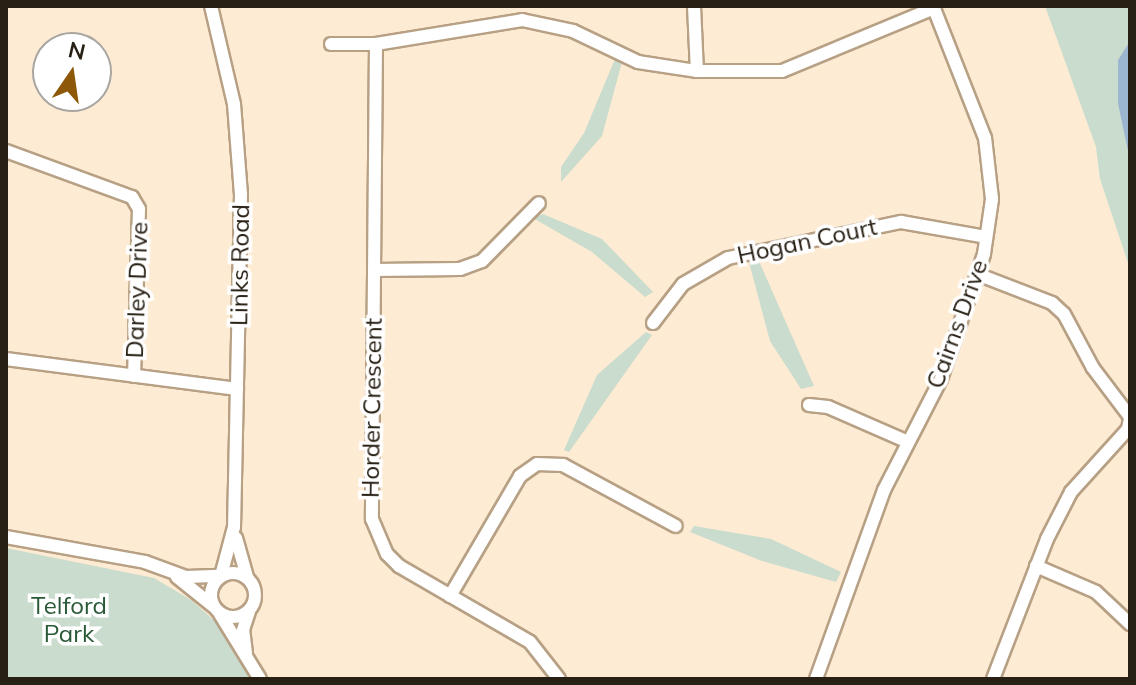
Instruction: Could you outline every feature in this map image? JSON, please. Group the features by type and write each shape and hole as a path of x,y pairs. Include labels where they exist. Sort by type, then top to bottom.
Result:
{"street":[{"name":"Links Road","path":"211,6 234,104 241,194 234,527 221,576"},
{"path":"694,6 697,71"},
{"path":"331,44 376,44 522,20 573,31 638,62 697,71 782,71 933,7"},
{"name":"Cairns Drive","path":"816,679 906,441 941,379 977,274 986,237 992,191 985,138 933,7"},
{"name":"Horder Crescent","path":"376,44 372,519 387,554 399,566 530,642 559,679"},
{"name":"Darley Drive","path":"6,151 132,197 139,209 134,376"},
{"path":"374,270 460,269 482,261 539,203"},
{"name":"Hogan Court","path":"653,323 683,284 728,258 901,222 986,237"},
{"path":"977,274 1052,303 1064,314 1093,368 1130,420 1071,492 1036,566 993,679"},
{"name":"Darley Drive","path":"6,359 237,389"},
{"path":"809,405 828,407 906,441"},
{"path":"450,596 520,476 537,464 563,465 676,526"},
{"name":"Links Road","path":"234,527 247,577"},
{"path":"6,537 117,555 172,573 221,576 232,572 247,577 255,596 243,630 256,675"},
{"path":"1036,566 1096,592 1130,624"},
{"path":"172,573 217,610 235,617 249,611"},
{"path":"221,576 211,592 217,610 256,675"}],"green space":[{"path":"1045,6 1130,6 1130,41 1118,60 1118,104 1130,161 1130,269 1100,179 1096,147"},
{"path":"615,59 622,62 602,136 561,182 561,167 584,133"},
{"path":"543,214 602,239 653,292 645,297 592,252 533,218"},
{"path":"755,252 814,386 801,389 770,341 747,255"},
{"path":"646,332 652,335 569,452 564,450 597,375"},
{"path":"694,526 771,539 841,572 836,582 762,561 690,532"},
{"name":"Telford Park","path":"6,548 154,578 191,600 224,629 250,679 6,679"}],"water":[{"path":"1130,41 1130,161 1118,104 1118,60"}]}
